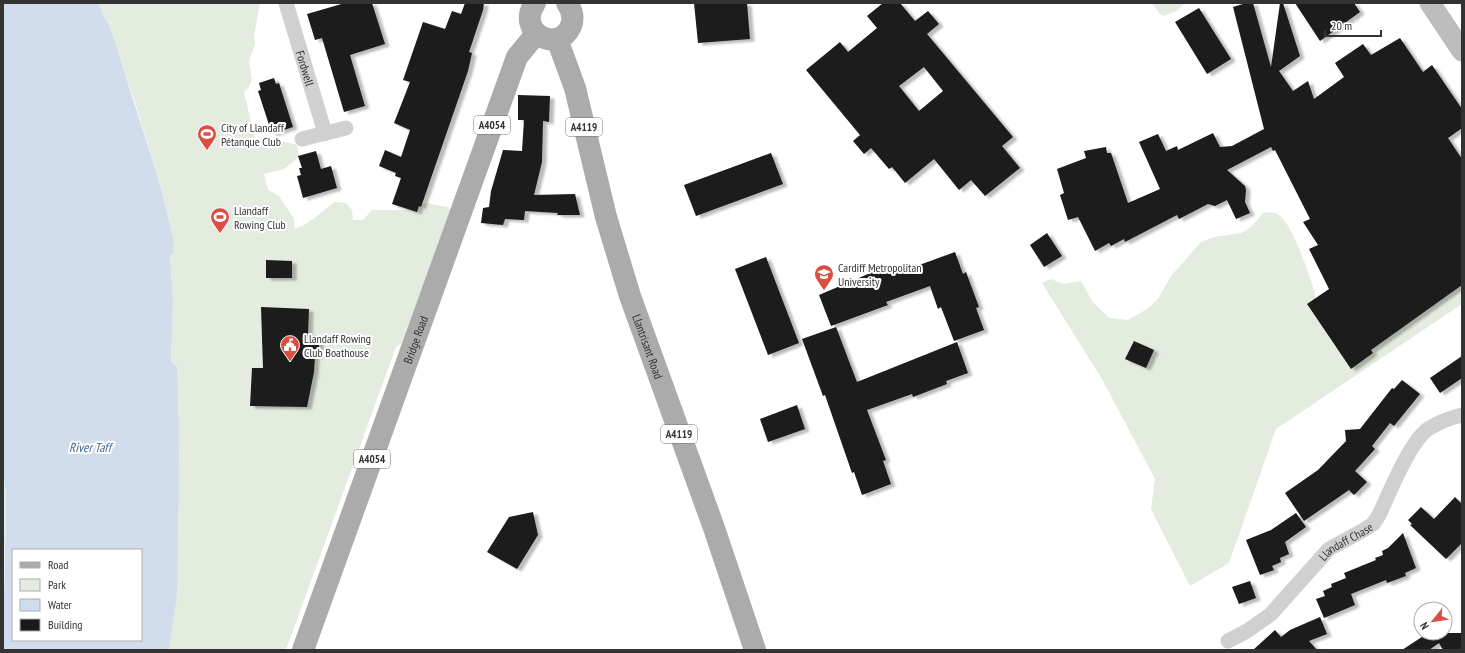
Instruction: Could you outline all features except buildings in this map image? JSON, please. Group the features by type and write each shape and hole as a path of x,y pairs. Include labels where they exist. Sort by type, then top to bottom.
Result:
{"main road":[{"name":"Llantrisant Road","path":"535,3 530,14 530,22 547,36 575,88 606,216 630,296 667,402 714,528 755,650"},
{"name":"Bridge Road","path":"303,650 517,57 547,36 569,30 572,24 571,9 567,3"}],"street":[{"name":"Fordwell","path":"286,3 325,133"},
{"path":"1430,3 1462,51"},
{"path":"302,138 346,128"},
{"name":"Llandaff Chase","path":"1228,641 1247,631 1271,614 1329,549 1373,524 1379,515 1410,451 1419,439 1427,430 1446,419 1462,415"}],"green space":[{"path":"66,3 260,3 254,36 255,44 249,61 252,79 249,87 244,92 256,143 272,140 297,145 299,157 284,169 264,174 268,190 279,196 294,219 295,229 301,227 335,202 346,203 352,210 353,220 363,220 372,210 403,210 426,203 448,207 453,216 408,339 396,347 286,650 132,650 140,641 142,641 142,609 150,559 142,551 142,549 140,549 176,367 171,363 173,299 170,254 173,254 174,241 160,184 134,99 104,15"},
{"path":"1152,3 1183,4 1178,10 1164,16 1160,14"},
{"path":"1264,212 1277,214 1289,227 1301,252 1316,298 1307,305 1351,369 1373,353 1371,350 1462,285 1462,304 1276,429 1229,563 1190,586 1151,509 1155,479 1102,379 1042,283 1051,279 1063,284 1081,281 1092,301 1109,318 1128,320 1147,309 1158,299 1171,276 1201,242 1214,237 1241,233 1250,228"},
{"path":"3,464 6,498 3,615"}],"water":[{"name":"River Taff","path":"3,3 98,3 112,33 160,184 174,241 173,254 170,255 173,299 171,362 177,367 179,451 177,594 169,650 3,650 6,498 3,464"}],"place":[{"name":"City of Llandaff Pétanque Club","path":"207,151"},
{"name":"Llandaff Rowing Club","path":"220,234"},
{"name":"Cardiff Metropolitan University","path":"824,291"},
{"name":"Llandaff Rowing Club Boathouse","path":"290,362"}]}
